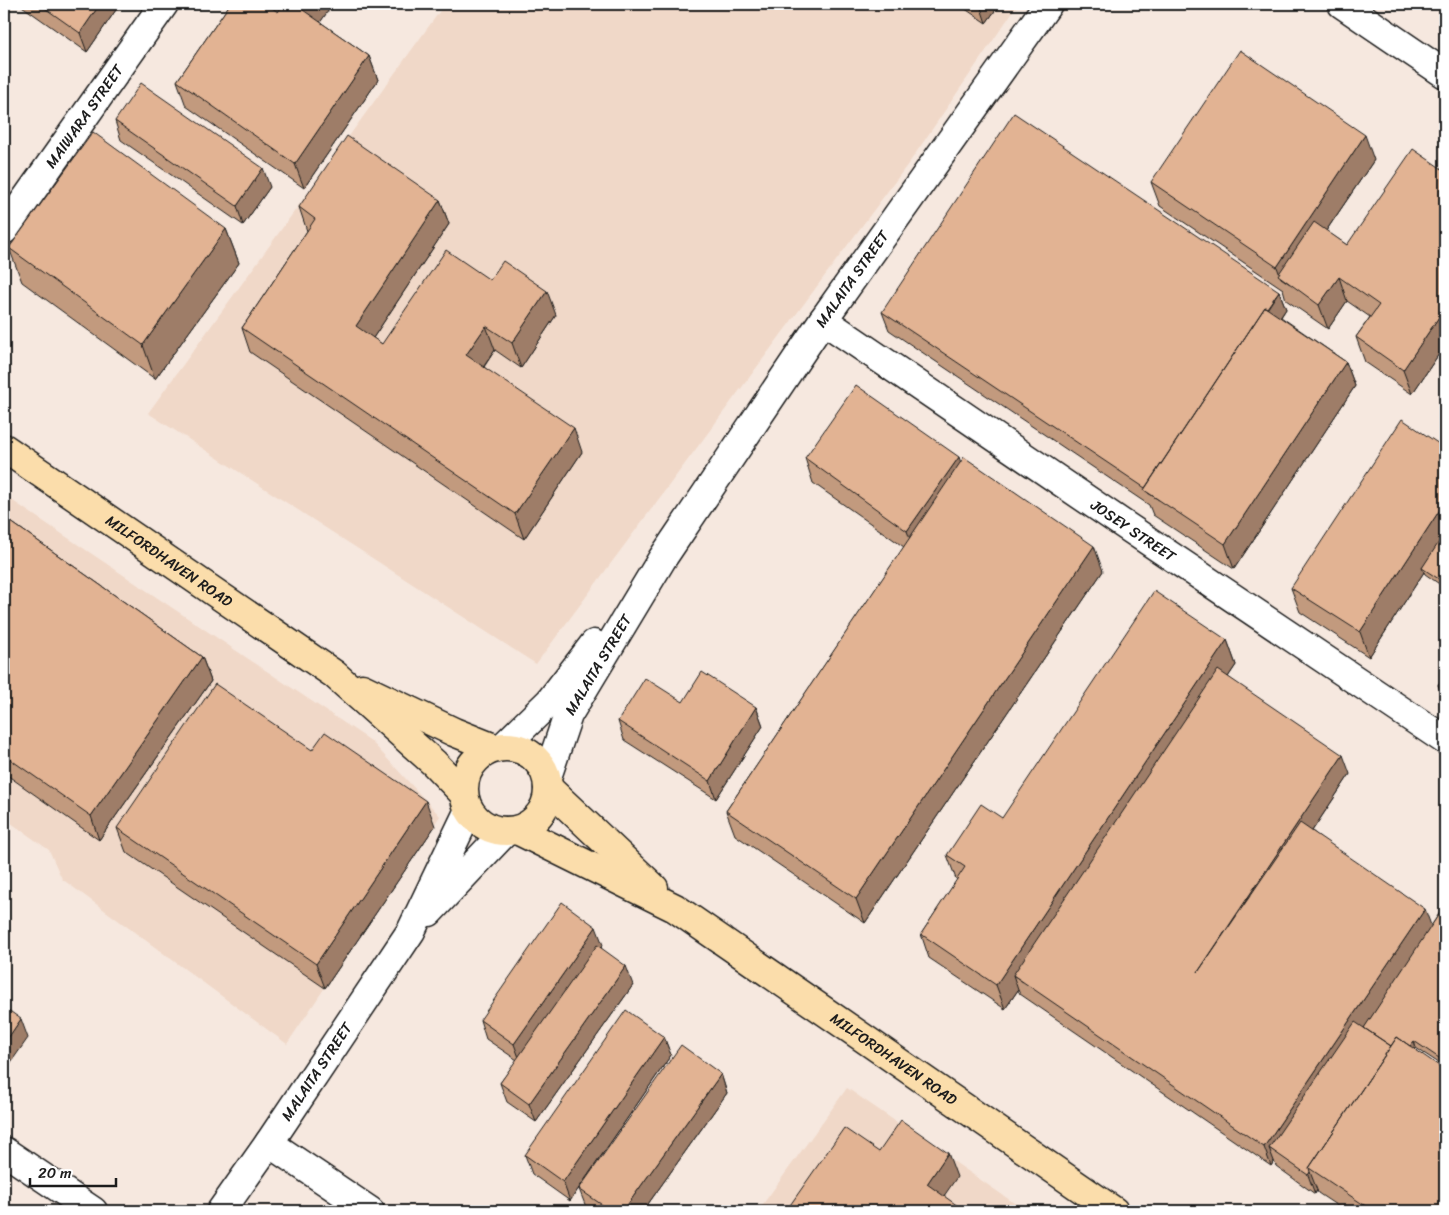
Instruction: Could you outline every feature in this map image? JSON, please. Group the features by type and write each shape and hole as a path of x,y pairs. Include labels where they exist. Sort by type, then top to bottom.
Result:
{"main road":[{"name":"MILFORDHAVEN ROAD","path":"4,448 334,674 434,764 466,801"},
{"name":"MILFORDHAVEN ROAD","path":"334,674 454,732 499,747"},
{"path":"499,747 515,747 526,751 538,762 547,782 546,802 540,814 530,824 511,831 491,829 479,822 466,801 464,781 474,760 483,753 499,747"},
{"name":"MILFORDHAVEN ROAD","path":"547,782 675,908"},
{"name":"MILFORDHAVEN ROAD","path":"511,831 675,908 1114,1211"}],"street":[{"name":"MAIWARA STREET","path":"4,230 164,4"},
{"name":"MALAITA STREET","path":"547,782 568,715 662,558 823,320 1048,4"},
{"path":"1342,4 1445,74"},
{"name":"JOSEY STREET","path":"823,320 1445,740"},
{"name":"MALAITA STREET","path":"499,747 550,701 662,558"},
{"name":"MALAITA STREET","path":"221,1211 269,1143 410,931 466,801"},
{"name":"MALAITA STREET","path":"410,931 511,831"},
{"path":"269,1143 370,1211"},
{"path":"4,1151 93,1211"}],"shaded area":[{"path":"445,4 1018,4 911,160 536,664 148,413"},
{"path":"4,495 371,741 440,816 287,1044 62,879 49,850 4,818"},
{"path":"847,1088 1026,1211 758,1211"}],"building":[{"path":"39,4 100,4 80,33"},
{"path":"230,4 266,4 278,12 284,4 307,4 303,10 369,56 295,164 177,81"},
{"path":"1240,50 1365,135 1277,267 1151,182"},
{"path":"141,83 263,168 237,206 115,121"},
{"path":"1014,113 1279,291 1267,308 1265,307 1145,488 882,312"},
{"path":"93,132 226,229 143,345 9,248"},
{"path":"347,136 440,200 356,326 382,344 446,250 490,280 503,261 547,291 512,343 486,326 466,355 574,428 515,514 242,328 315,219 299,207"},
{"path":"1413,149 1445,171 1445,308 1403,370 1356,337 1379,305 1339,277 1319,305 1278,275 1314,222 1347,245"},
{"path":"1265,307 1346,362 1225,544 1144,490"},
{"path":"856,385 959,457 907,531 805,458"},
{"path":"1402,419 1445,448 1445,502 1360,632 1291,588"},
{"path":"964,457 1094,546 856,899 726,811"},
{"path":"4,517 202,657 91,816 4,755"},
{"path":"1445,533 1445,583 1422,568"},
{"path":"1154,591 1227,640 996,985 921,934 965,867 947,855 981,804 1002,818"},
{"path":"1218,670 1343,755 1198,972 1300,823 1425,909 1264,1147 1013,975"},
{"path":"702,672 756,707 710,781 618,721 645,678 683,702"},
{"path":"1445,674 1445,689 1438,685"},
{"path":"215,684 312,750 325,732 426,801 316,964 117,828"},
{"path":"562,902 596,927 514,1044 480,1020"},
{"path":"1445,905 1445,1062 1414,1041 1410,1046 1397,1037 1391,1046 1364,1028"},
{"path":"597,945 626,966 529,1104 500,1083"},
{"path":"4,1007 21,1019 4,1044"},
{"path":"626,1010 664,1037 563,1182 525,1155"},
{"path":"1355,1022 1391,1046 1309,1168 1310,1172 1308,1175 1269,1148"},
{"path":"1397,1037 1445,1070 1445,1211 1373,1211 1309,1168"},
{"path":"681,1045 721,1074 623,1211 611,1211 579,1189"},
{"path":"901,1120 948,1153 927,1184 965,1211 786,1211 844,1128 879,1152"}]}
